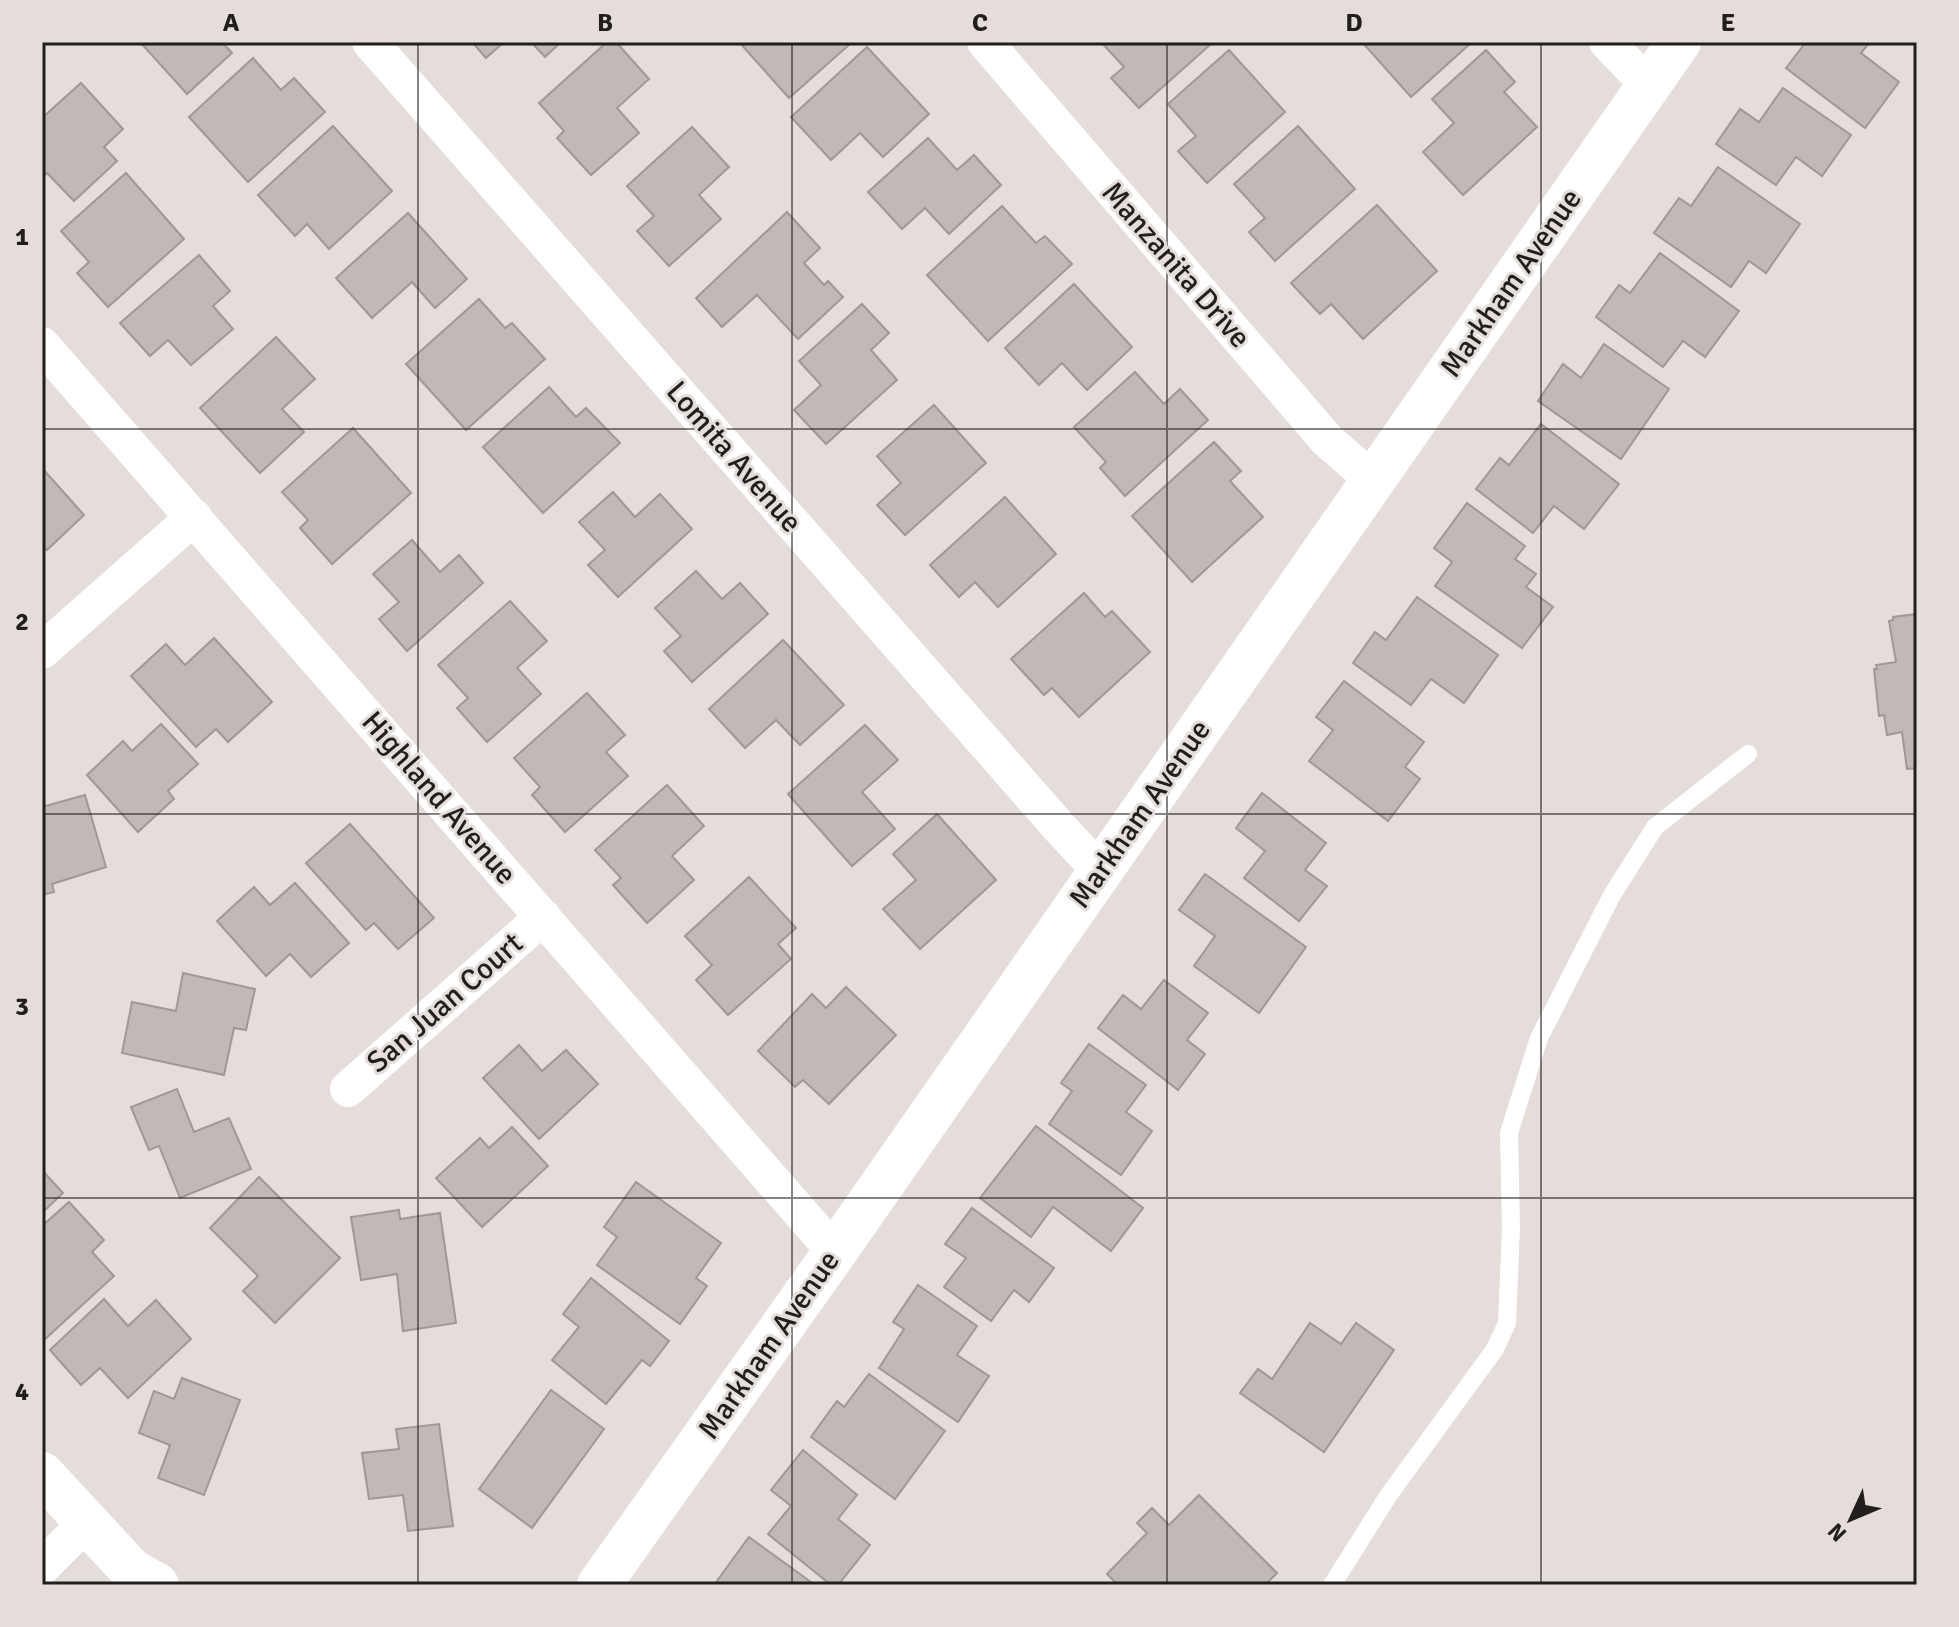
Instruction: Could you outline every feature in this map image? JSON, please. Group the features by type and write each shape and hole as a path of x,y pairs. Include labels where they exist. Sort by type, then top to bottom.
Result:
{"street":[{"name":"Lomita Avenue","path":"370,42 1100,871"},
{"name":"Manzanita Drive","path":"985,42 1327,440 1374,481"},
{"path":"1607,42 1649,86"},
{"name":"Markham Avenue","path":"599,1585 1679,42"},
{"name":"Highland Avenue","path":"42,345 835,1252"},
{"path":"42,651 194,517"},
{"name":"San Juan Court","path":"348,1089 543,917"},
{"path":"42,1474 132,1571 157,1585"},
{"path":"42,1567 86,1523"}],"lane":[{"path":"1332,1585 1388,1496 1495,1349 1507,1323 1511,1228 1509,1133 1539,1038 1612,895 1655,827 1748,754"}],"building":[{"path":"140,42 222,42 232,53 187,94"},
{"path":"472,42 504,42 486,58"},
{"path":"531,42 561,42 545,57"},
{"path":"607,42 616,42 649,79 617,108 639,133 591,175 557,138 564,131 539,103"},
{"path":"739,42 848,42 850,44 789,98"},
{"path":"1101,42 1211,44 1139,108 1111,78 1124,67"},
{"path":"1362,42 1472,42 1411,97"},
{"path":"1806,42 1870,42 1861,53 1899,82 1865,128 1786,68"},
{"path":"867,47 929,114 883,157 860,133 831,160 791,117"},
{"path":"1229,50 1285,112 1207,183 1178,151 1196,136 1168,104"},
{"path":"1486,50 1515,82 1504,92 1537,127 1463,195 1423,152 1454,123 1432,99"},
{"path":"253,58 281,90 294,78 325,112 248,182 189,117"},
{"path":"81,83 123,129 104,147 117,161 74,201 47,173 42,178 42,118"},
{"path":"1783,88 1851,135 1822,176 1796,157 1776,185 1716,144 1740,109 1759,122"},
{"path":"333,126 392,191 329,249 307,224 295,236 258,195"},
{"path":"1298,126 1355,189 1275,261 1249,232 1265,218 1234,184"},
{"path":"692,127 729,167 699,195 721,219 669,266 637,231 654,216 627,186"},
{"path":"928,138 957,170 974,155 1001,185 949,234 925,208 902,229 868,192"},
{"path":"1718,167 1800,224 1766,273 1749,261 1731,287 1654,233 1679,198 1691,206"},
{"path":"126,173 184,239 108,307 77,273 89,262 61,231"},
{"path":"1377,205 1437,271 1363,339 1331,304 1320,314 1291,283"},
{"path":"1002,206 1036,243 1045,236 1072,264 988,341 927,275"},
{"path":"787,212 820,248 804,263 824,285 828,281 843,297 798,339 757,295 722,327 696,298"},
{"path":"408,213 467,279 435,308 412,282 372,318 336,278"},
{"path":"1660,253 1739,311 1705,357 1683,341 1663,367 1596,317 1619,285 1630,293"},
{"path":"199,255 230,291 213,306 233,329 191,365 168,340 150,356 120,323"},
{"path":"1074,284 1132,347 1087,390 1062,363 1039,385 1005,348"},
{"path":"479,299 505,328 512,323 545,359 466,430 406,364"},
{"path":"862,304 889,333 871,350 897,380 826,444 794,410 821,385 799,361"},
{"path":"276,337 315,379 282,409 304,432 260,473 200,408"},
{"path":"1604,344 1669,389 1621,459 1538,401 1563,364 1581,378"},
{"path":"1135,372 1164,404 1180,389 1208,420 1125,496 1100,468 1106,462 1074,427"},
{"path":"549,387 576,417 586,408 620,443 543,513 483,447"},
{"path":"934,405 986,463 905,535 877,505 901,483 877,456"},
{"path":"1541,424 1619,484 1584,529 1554,506 1533,533 1476,489 1500,458 1509,465"},
{"path":"353,428 411,493 332,564 300,528 308,520 282,492"},
{"path":"1214,442 1241,471 1230,481 1263,517 1192,582 1132,516"},
{"path":"42,468 84,515 47,550 42,544"},
{"path":"613,492 635,517 660,494 692,529 618,597 588,565 605,550 579,522"},
{"path":"1005,497 1056,554 998,607 975,582 959,597 930,565"},
{"path":"1467,503 1525,546 1515,559 1536,574 1526,587 1553,607 1522,648 1435,586 1452,562 1434,548"},
{"path":"412,540 440,572 459,555 483,583 407,651 379,619 399,602 373,574"},
{"path":"696,571 722,599 740,583 768,614 692,682 664,651 681,636 655,608"},
{"path":"1084,593 1105,617 1112,611 1150,652 1079,717 1052,688 1044,695 1011,659"},
{"path":"1417,597 1498,655 1464,703 1431,679 1411,705 1353,663 1375,632 1386,640"},
{"path":"510,601 547,641 517,668 541,694 487,742 457,708 468,698 438,665"},
{"path":"1917,614 1917,768 1907,769 1902,732 1887,735 1884,715 1879,716 1874,669 1877,669 1876,665 1896,662 1889,621 1893,617"},
{"path":"214,638 272,702 228,742 216,729 196,747 131,676 166,644 185,665"},
{"path":"783,640 844,705 800,745 776,720 745,748 709,709"},
{"path":"1344,681 1424,742 1405,767 1420,779 1388,821 1309,761 1333,730 1316,717"},
{"path":"587,693 625,735 606,752 628,776 565,832 532,795 540,787 514,758"},
{"path":"161,724 198,764 168,791 174,799 138,832 87,775 123,741 132,751"},
{"path":"865,725 898,760 862,792 895,829 852,866 788,794"},
{"path":"667,785 704,826 672,856 694,880 647,923 613,885 621,878 595,850"},
{"path":"1262,793 1326,843 1305,870 1327,886 1299,921 1244,878 1265,851 1236,828"},
{"path":"85,795 106,867 52,884 54,892 42,895 42,807"},
{"path":"937,814 996,880 920,949 883,909 916,880 893,854"},
{"path":"350,824 434,918 398,949 374,923 366,930 306,863"},
{"path":"1205,874 1306,947 1259,1013 1194,966 1215,936 1179,910"},
{"path":"749,877 796,928 778,944 791,959 728,1015 696,980 712,965 685,936"},
{"path":"295,883 349,943 311,977 290,954 266,976 217,921 254,887 270,905"},
{"path":"183,973 255,989 246,1030 234,1028 224,1075 122,1053 132,1002 176,1011"},
{"path":"1164,980 1208,1013 1187,1040 1205,1054 1178,1090 1098,1028 1123,995 1141,1009"},
{"path":"846,987 896,1035 829,1104 803,1080 795,1087 758,1051 812,994 826,1008"},
{"path":"1089,1044 1146,1085 1126,1112 1152,1131 1121,1175 1049,1124 1072,1091 1061,1083"},
{"path":"519,1045 542,1071 566,1050 598,1084 539,1139 483,1078"},
{"path":"177,1089 194,1132 229,1118 251,1169 180,1198 159,1146 149,1150 131,1107"},
{"path":"1036,1126 1143,1208 1111,1251 1053,1207 1031,1237 980,1198"},
{"path":"512,1127 548,1166 482,1227 436,1178 480,1138 489,1148"},
{"path":"42,1170 63,1193 42,1213"},
{"path":"259,1177 340,1258 275,1323 243,1291 258,1276 210,1228"},
{"path":"636,1182 721,1243 696,1278 707,1286 680,1324 597,1265 617,1237 604,1227"},
{"path":"69,1202 104,1240 92,1252 114,1276 43,1341 42,1226"},
{"path":"972,1208 1054,1268 1029,1302 1014,1290 991,1321 944,1287 966,1258 945,1244"},
{"path":"399,1210 400,1219 440,1213 456,1323 403,1331 397,1274 361,1280 351,1217"},
{"path":"591,1278 669,1341 650,1366 642,1360 606,1404 552,1360 579,1327 563,1314"},
{"path":"918,1285 977,1326 957,1355 989,1376 958,1422 879,1368 904,1329 893,1322"},
{"path":"104,1299 128,1326 156,1300 191,1339 128,1398 100,1368 81,1385 50,1350"},
{"path":"1310,1323 1341,1344 1356,1323 1394,1350 1324,1452 1240,1393 1258,1369 1272,1379"},
{"path":"869,1374 945,1431 895,1499 811,1437 837,1401 844,1407"},
{"path":"182,1378 240,1400 204,1495 158,1478 170,1445 139,1433 154,1391 174,1399"},
{"path":"551,1390 604,1429 532,1528 479,1489"},
{"path":"439,1424 453,1526 408,1531 403,1495 369,1499 362,1453 399,1449 396,1429"},
{"path":"803,1450 857,1495 838,1519 870,1545 838,1585 831,1585 768,1534 791,1506 771,1490"},
{"path":"1199,1495 1277,1573 1265,1585 1118,1585 1107,1574 1147,1533 1137,1523 1152,1508 1169,1525"},
{"path":"749,1537 815,1585 714,1585"}]}
